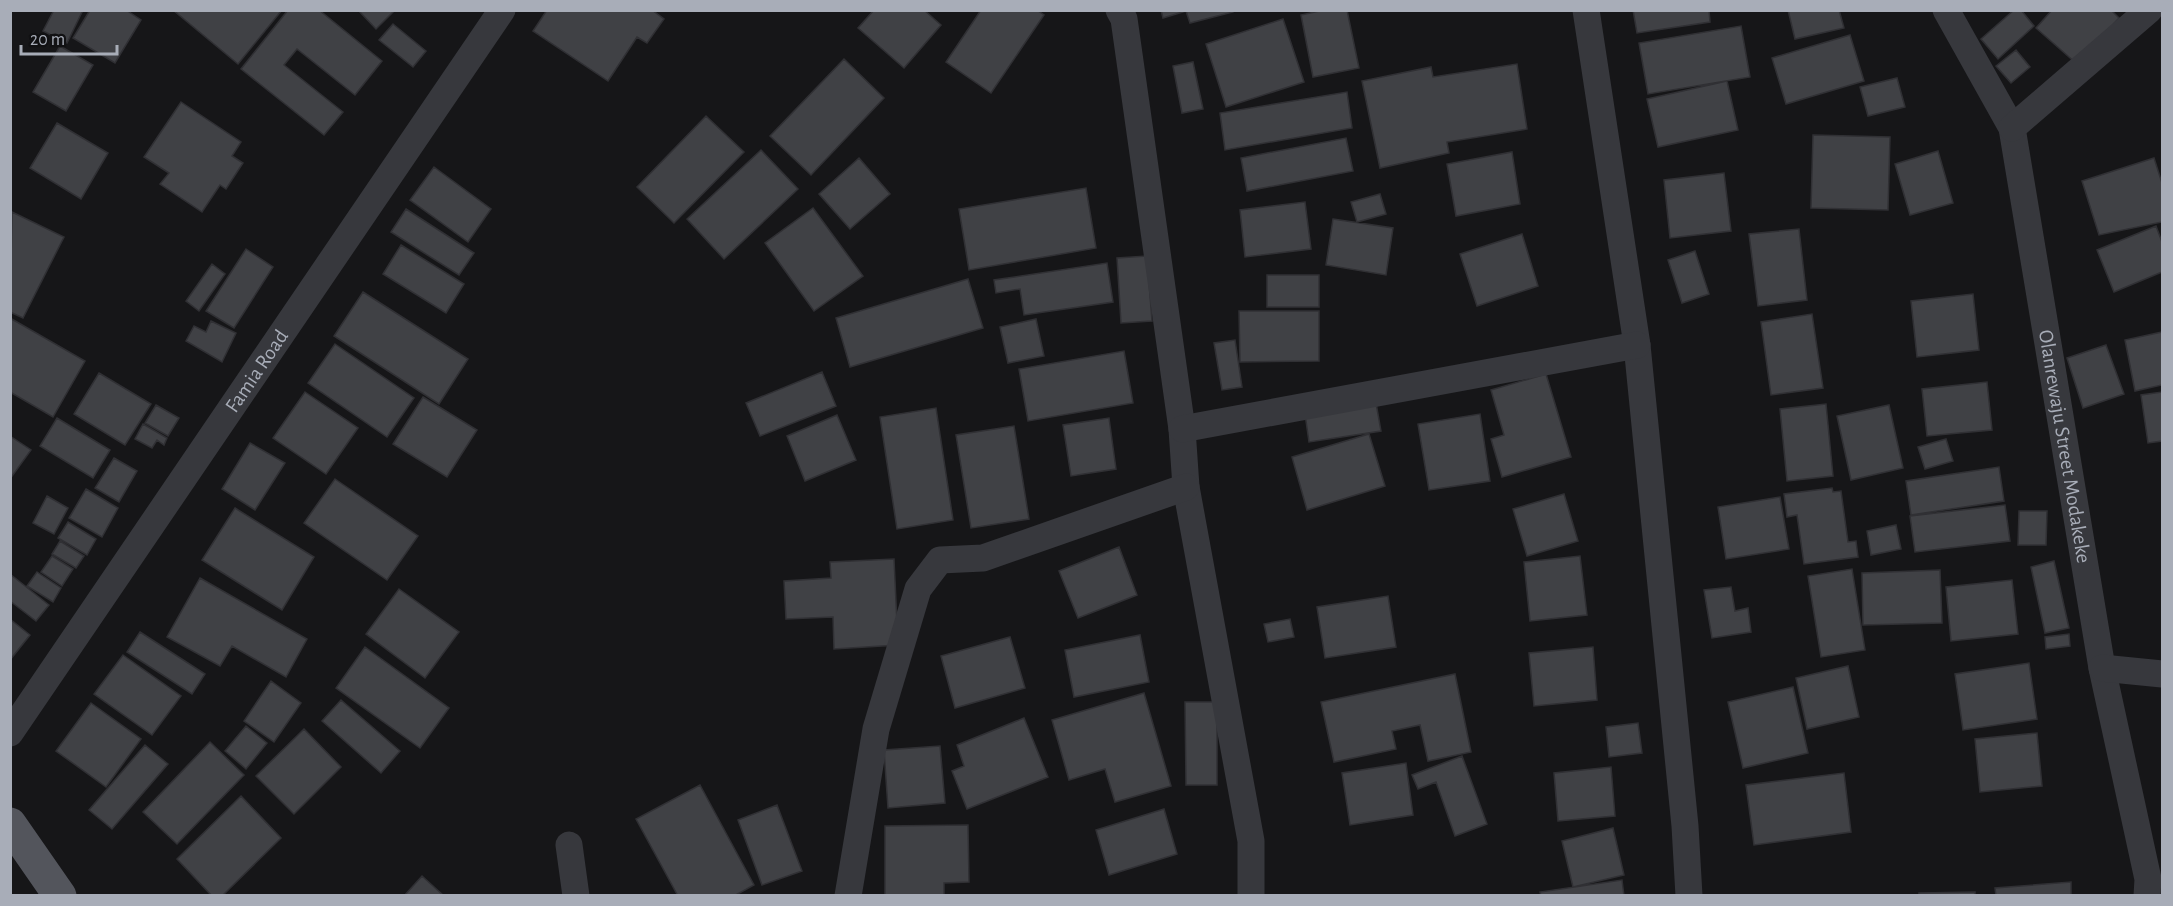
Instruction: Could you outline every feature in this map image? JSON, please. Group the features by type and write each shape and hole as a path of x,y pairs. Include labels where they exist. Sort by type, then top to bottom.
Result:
{"main road":[{"path":"10,824 60,896"}],"street":[{"name":"Famia Road","path":"10,733 502,10"},
{"path":"1119,10 1124,19 1182,429 1186,487 1251,841 1251,896"},
{"path":"1586,10 1637,345 1685,826 1689,896"},
{"name":"Olanrewaju Street Modakeke","path":"1946,10 2012,128 2102,668 2148,879 2147,896"},
{"path":"2012,128 2149,10"},
{"path":"1182,429 1637,345"},
{"path":"848,896 876,729 918,589 940,560 983,558 1186,487"},
{"path":"2102,668 2163,674"},
{"path":"569,845 576,896"}],"building":[{"path":"54,10 83,10 67,43 43,31"},
{"path":"90,10 126,10 141,20 115,63 73,38"},
{"path":"173,10 282,10 238,64"},
{"path":"288,10 319,10 382,61 355,95 297,49 284,65 343,112 324,135 241,69"},
{"path":"358,10 395,10 376,29"},
{"path":"547,10 652,10 664,19 647,43 637,37 608,81 533,31"},
{"path":"874,10 924,10 941,25 904,68 858,28"},
{"path":"981,10 1037,10 1044,15 991,93 946,62"},
{"path":"1161,10 1233,10 1233,12 1190,23 1186,11 1163,18"},
{"path":"1324,10 1347,10 1359,68 1313,77 1301,15"},
{"path":"1633,10 1709,10 1710,22 1637,33"},
{"path":"1788,10 1839,10 1844,28 1795,39"},
{"path":"2014,10 2021,10 2034,26 1998,59 1981,39"},
{"path":"2052,10 2111,10 2119,18 2077,64 2036,28"},
{"path":"1283,19 1304,82 1226,107 1206,44"},
{"path":"393,24 426,51 413,67 379,40"},
{"path":"1741,26 1750,77 1648,94 1639,43"},
{"path":"1850,35 1864,81 1786,104 1772,58"},
{"path":"60,46 93,65 66,111 33,92"},
{"path":"2016,50 2030,67 2011,83 1996,66"},
{"path":"844,59 884,98 811,175 770,136"},
{"path":"1193,62 1203,109 1182,113 1173,66"},
{"path":"1517,64 1527,129 1447,142 1449,153 1380,168 1362,81 1431,67 1433,77"},
{"path":"1897,78 1905,107 1868,116 1860,87"},
{"path":"1727,81 1738,130 1658,147 1647,99"},
{"path":"1347,92 1352,128 1225,150 1220,113"},
{"path":"181,102 241,142 232,156 243,163 226,189 220,185 202,212 160,184 169,173 144,157"},
{"path":"706,116 744,152 674,223 637,187"},
{"path":"57,123 108,153 81,199 30,168"},
{"path":"1813,135 1890,137 1888,210 1811,208"},
{"path":"1346,138 1353,171 1247,191 1241,158"},
{"path":"761,150 798,189 724,259 687,219"},
{"path":"1938,151 1953,203 1910,215 1895,164"},
{"path":"1512,152 1520,204 1456,216 1447,164"},
{"path":"859,158 890,194 850,229 819,194"},
{"path":"2154,158 2162,183 2162,222 2099,235 2082,181"},
{"path":"434,167 491,209 468,242 410,200"},
{"path":"1724,173 1731,231 1670,238 1664,180"},
{"path":"1086,188 1096,248 969,270 959,209"},
{"path":"1380,194 1386,214 1357,222 1351,202"},
{"path":"1305,202 1311,249 1245,257 1240,210"},
{"path":"813,208 863,276 814,311 765,243"},
{"path":"406,209 474,253 459,275 391,232"},
{"path":"12,212 64,237 23,318 10,312"},
{"path":"1333,219 1393,228 1386,275 1326,265"},
{"path":"2156,226 2162,242 2162,272 2114,292 2097,250"},
{"path":"1799,229 1807,300 1758,306 1749,234"},
{"path":"1522,234 1538,286 1477,306 1460,254"},
{"path":"401,245 464,284 446,313 383,274"},
{"path":"246,249 273,267 234,328 206,311"},
{"path":"1695,251 1709,294 1682,303 1668,260"},
{"path":"1147,256 1152,321 1121,323 1117,258"},
{"path":"1107,263 1113,302 1024,315 1020,289 996,293 994,280"},
{"path":"212,264 225,274 199,311 186,301"},
{"path":"1267,275 1319,275 1319,307 1267,307"},
{"path":"968,279 983,328 850,367 836,318"},
{"path":"363,292 468,359 439,404 334,336"},
{"path":"1973,294 1979,350 1917,357 1911,301"},
{"path":"1239,311 1319,311 1319,361 1240,362"},
{"path":"1812,314 1823,388 1771,395 1761,322"},
{"path":"10,318 85,361 53,417 10,392"},
{"path":"1036,319 1044,356 1008,363 1000,327"},
{"path":"211,321 236,333 222,362 186,341 194,326 206,332"},
{"path":"2162,332 2162,385 2135,391 2125,340"},
{"path":"1235,340 1242,387 1222,390 1214,343"},
{"path":"335,344 414,398 387,437 308,383"},
{"path":"2106,345 2124,394 2083,408 2067,358"},
{"path":"1124,351 1133,403 1028,421 1019,369"},
{"path":"822,372 836,406 760,436 746,403"},
{"path":"99,373 151,404 125,445 74,414"},
{"path":"1546,374 1571,457 1502,477 1491,439 1504,435 1491,390"},
{"path":"1987,382 1992,430 1927,436 1922,389"},
{"path":"305,392 358,428 326,474 273,438"},
{"path":"2162,392 2162,441 2148,443 2141,395"},
{"path":"423,397 477,430 447,477 393,444"},
{"path":"1376,403 1381,431 1309,442 1305,414"},
{"path":"1826,404 1833,476 1787,481 1780,409"},
{"path":"156,405 179,418 168,436 145,423"},
{"path":"1889,405 1903,468 1851,480 1837,416"},
{"path":"936,408 953,520 897,529 880,417"},
{"path":"1480,414 1490,481 1429,490 1418,424"},
{"path":"837,415 856,460 805,481 787,436"},
{"path":"57,418 110,450 93,478 40,446"},
{"path":"1109,418 1116,469 1071,476 1063,425"},
{"path":"143,424 167,438 164,445 157,440 152,448 135,439"},
{"path":"1014,426 1029,519 971,528 956,435"},
{"path":"1369,434 1385,486 1307,510 1292,457"},
{"path":"10,436 31,450 10,479"},
{"path":"1946,439 1953,461 1925,469 1918,447"},
{"path":"250,443 285,463 255,510 222,489"},
{"path":"114,458 137,471 119,502 95,488"},
{"path":"1999,467 2004,501 1911,515 1906,481"},
{"path":"335,479 418,536 387,580 304,523"},
{"path":"1832,488 1833,492 1841,491 1848,542 1856,541 1858,557 1804,564 1797,515 1787,517 1784,494"},
{"path":"86,489 118,508 102,537 69,518"},
{"path":"1564,494 1578,541 1527,556 1513,509"},
{"path":"47,496 68,508 54,534 33,523"},
{"path":"1780,497 1789,549 1726,559 1718,507"},
{"path":"2005,505 2010,541 1915,552 1910,516"},
{"path":"235,508 314,557 282,610 202,560"},
{"path":"2019,511 2047,511 2046,545 2018,545"},
{"path":"68,522 96,539 87,555 58,538"},
{"path":"1896,525 1901,549 1871,555 1867,531"},
{"path":"60,541 84,556 76,568 52,554"},
{"path":"1119,547 1137,595 1078,618 1059,571"},
{"path":"52,556 73,569 62,586 41,572"},
{"path":"1580,556 1587,615 1530,621 1524,562"},
{"path":"894,559 898,645 834,649 833,617 786,619 784,581 831,578 830,562"},
{"path":"2054,561 2069,628 2045,633 2031,567"},
{"path":"1852,569 1865,650 1821,657 1808,576"},
{"path":"1940,570 1942,623 1863,625 1862,573"},
{"path":"37,572 61,588 53,602 27,586"},
{"path":"10,574 49,605 36,621 10,601"},
{"path":"200,578 307,639 286,677 232,646 220,666 167,637"},
{"path":"2012,580 2018,634 1951,641 1946,587"},
{"path":"1731,587 1735,611 1748,608 1751,632 1712,638 1704,590"},
{"path":"399,589 459,632 425,678 366,634"},
{"path":"1388,596 1396,647 1325,658 1317,607"},
{"path":"10,619 30,635 10,660"},
{"path":"1290,619 1294,637 1268,642 1264,624"},
{"path":"140,632 205,674 192,694 127,652"},
{"path":"2069,634 2070,646 2046,649 2045,637"},
{"path":"1140,635 1149,682 1074,697 1065,650"},
{"path":"1010,637 1025,688 955,708 941,656"},
{"path":"365,647 449,708 420,748 336,688"},
{"path":"1593,647 1597,700 1534,706 1529,653"},
{"path":"123,655 181,696 152,735 94,694"},
{"path":"2029,663 2037,719 1963,730 1955,674"},
{"path":"1848,666 1859,717 1807,729 1796,678"},
{"path":"1455,674 1471,752 1428,761 1420,725 1392,731 1396,749 1334,762 1321,702"},
{"path":"271,681 301,703 274,742 244,721"},
{"path":"1793,687 1808,753 1743,768 1728,702"},
{"path":"1144,693 1171,786 1115,802 1105,769 1069,780 1052,720"},
{"path":"341,700 400,751 381,773 322,721"},
{"path":"1185,702 1217,702 1217,785 1186,785"},
{"path":"91,703 141,739 106,787 56,751"},
{"path":"1024,718 1048,777 967,809 952,771 964,766 957,745"},
{"path":"1638,723 1642,753 1609,757 1606,727"},
{"path":"246,726 267,743 246,769 225,751"},
{"path":"304,729 341,767 294,814 256,776"},
{"path":"2037,733 2042,786 1980,792 1975,739"},
{"path":"210,742 244,775 177,844 143,812"},
{"path":"145,745 168,764 112,829 89,810"},
{"path":"940,746 945,803 888,808 884,750"},
{"path":"1462,756 1487,824 1455,836 1436,782 1418,789 1412,775"},
{"path":"1406,763 1413,815 1350,825 1342,773"},
{"path":"1611,767 1615,816 1558,821 1554,773"},
{"path":"1844,773 1851,832 1754,845 1746,785"},
{"path":"700,785 754,885 734,896 678,896 636,819"},
{"path":"241,796 281,838 222,896 212,896 177,859"},
{"path":"777,805 802,871 762,885 738,820"},
{"path":"1164,809 1177,854 1109,875 1096,830"},
{"path":"968,825 969,882 944,883 944,896 885,896 885,826"},
{"path":"1613,828 1624,875 1573,887 1562,841"},
{"path":"422,876 444,896 404,896"},
{"path":"1622,880 1624,896 1541,896 1540,892"},
{"path":"2071,882 2071,896 1996,896 1995,888"},
{"path":"1975,892 1975,896 1919,896 1919,893"}]}
